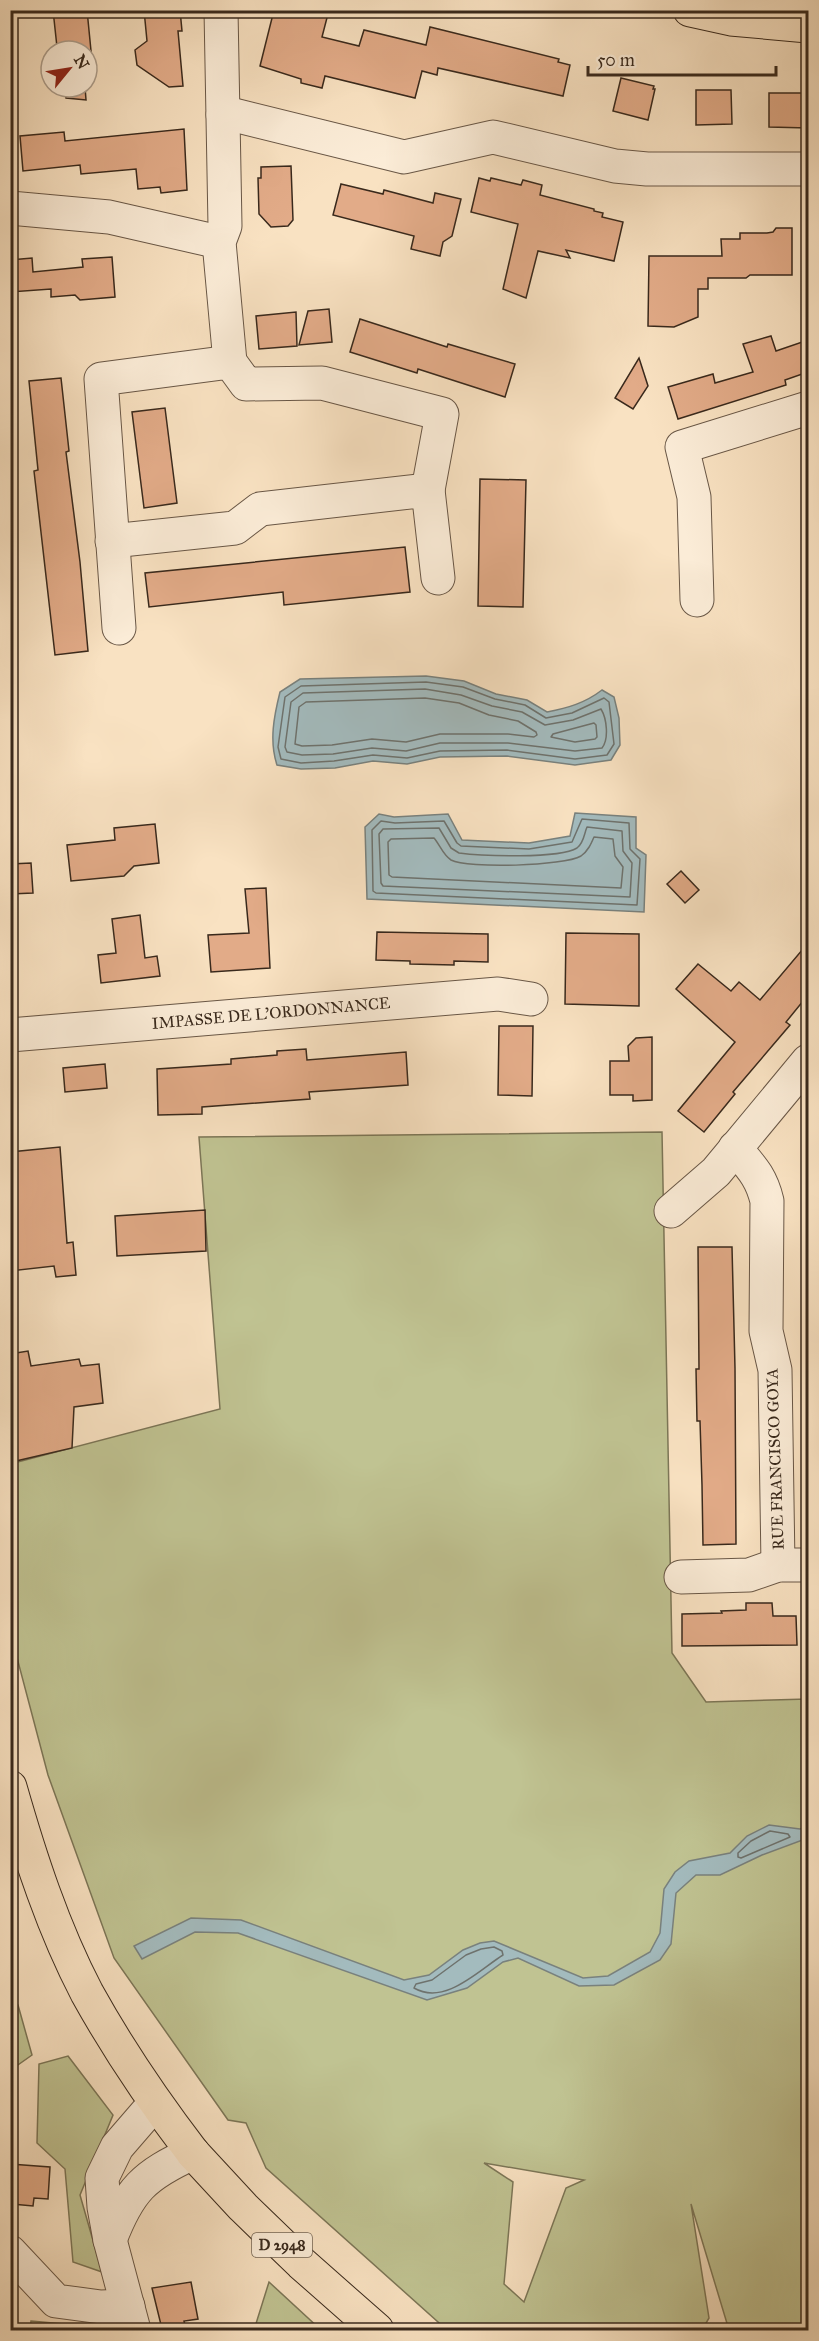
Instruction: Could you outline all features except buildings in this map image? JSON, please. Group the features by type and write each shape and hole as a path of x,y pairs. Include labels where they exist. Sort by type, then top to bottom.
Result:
{"main road":[{"path":"690,10 731,19 808,26"},
{"name":"D 2948","path":"10,1787 38,1877 68,1954 108,2029 155,2103 193,2153 243,2207 301,2264 376,2331"}],"street":[{"path":"221,10 225,226 219,242 230,362 246,384 322,383 442,414 428,490 438,578"},
{"path":"223,114 404,157 493,137 615,166 647,169 808,169"},
{"path":"10,208 109,217 219,242"},
{"path":"119,628 101,379 230,362"},
{"path":"697,600 694,497 682,447 808,408"},
{"path":"112,541 235,528 260,509 428,490"},
{"name":"IMPASSE DE L'ORDONNANCE","path":"10,1035 498,994 531,999"},
{"path":"671,1211 716,1172 808,1061"},
{"name":"RUE FRANCISCO GOYA","path":"735,1148 763,1183 767,1201 766,1331 775,1370 793,1565"},
{"path":"681,1577 749,1575 793,1565"},
{"path":"131,2318 104,2207 102,2178 117,2147 155,2103"},
{"path":"111,2240 121,2210 138,2186 172,2163 193,2153"},
{"path":"10,2252 56,2301 101,2307 131,2318"}],"green space":[{"path":"662,1132 672,1653 706,1702 808,1699 808,2330 729,2330 691,2204 709,2318 702,2330 447,2330 266,2168 246,2123 228,2120 114,1958 48,1775 11,1635 10,1464 220,1409 199,1137","holes":["484,2163 584,2180 566,2188 524,2302 504,2284 513,2182"]},
{"path":"18,2005 32,2055 15,2067 11,2066 11,2006"},
{"path":"68,2056 113,2115 80,2195 102,2272 73,2262 65,2169 37,2143 39,2064"},
{"path":"269,2282 321,2330 254,2330"},
{"path":"31,2321 119,2329 30,2330"}],"water":[{"path":"426,676 464,681 496,694 527,700 547,712 576,704 602,690 614,697 619,718 620,745 611,760 575,765 507,756 440,757 407,764 373,761 335,768 301,769 277,765 273,738 274,719 280,692 300,679"},
{"path":"575,813 636,817 636,848 646,855 644,912 367,899 365,827 379,814 394,817 448,814 462,840 529,843 570,836"},
{"path":"769,1825 800,1829 808,1826 808,1838 762,1855 720,1875 696,1875 676,1893 671,1944 660,1960 614,1985 579,1986 518,1958 503,1962 467,1988 427,2000 238,1933 195,1932 142,1959 134,1946 191,1918 241,1920 404,1980 429,1975 463,1950 480,1943 494,1941 583,1978 608,1976 650,1952 660,1933 664,1889 675,1872 689,1861 730,1853 747,1836"}]}
